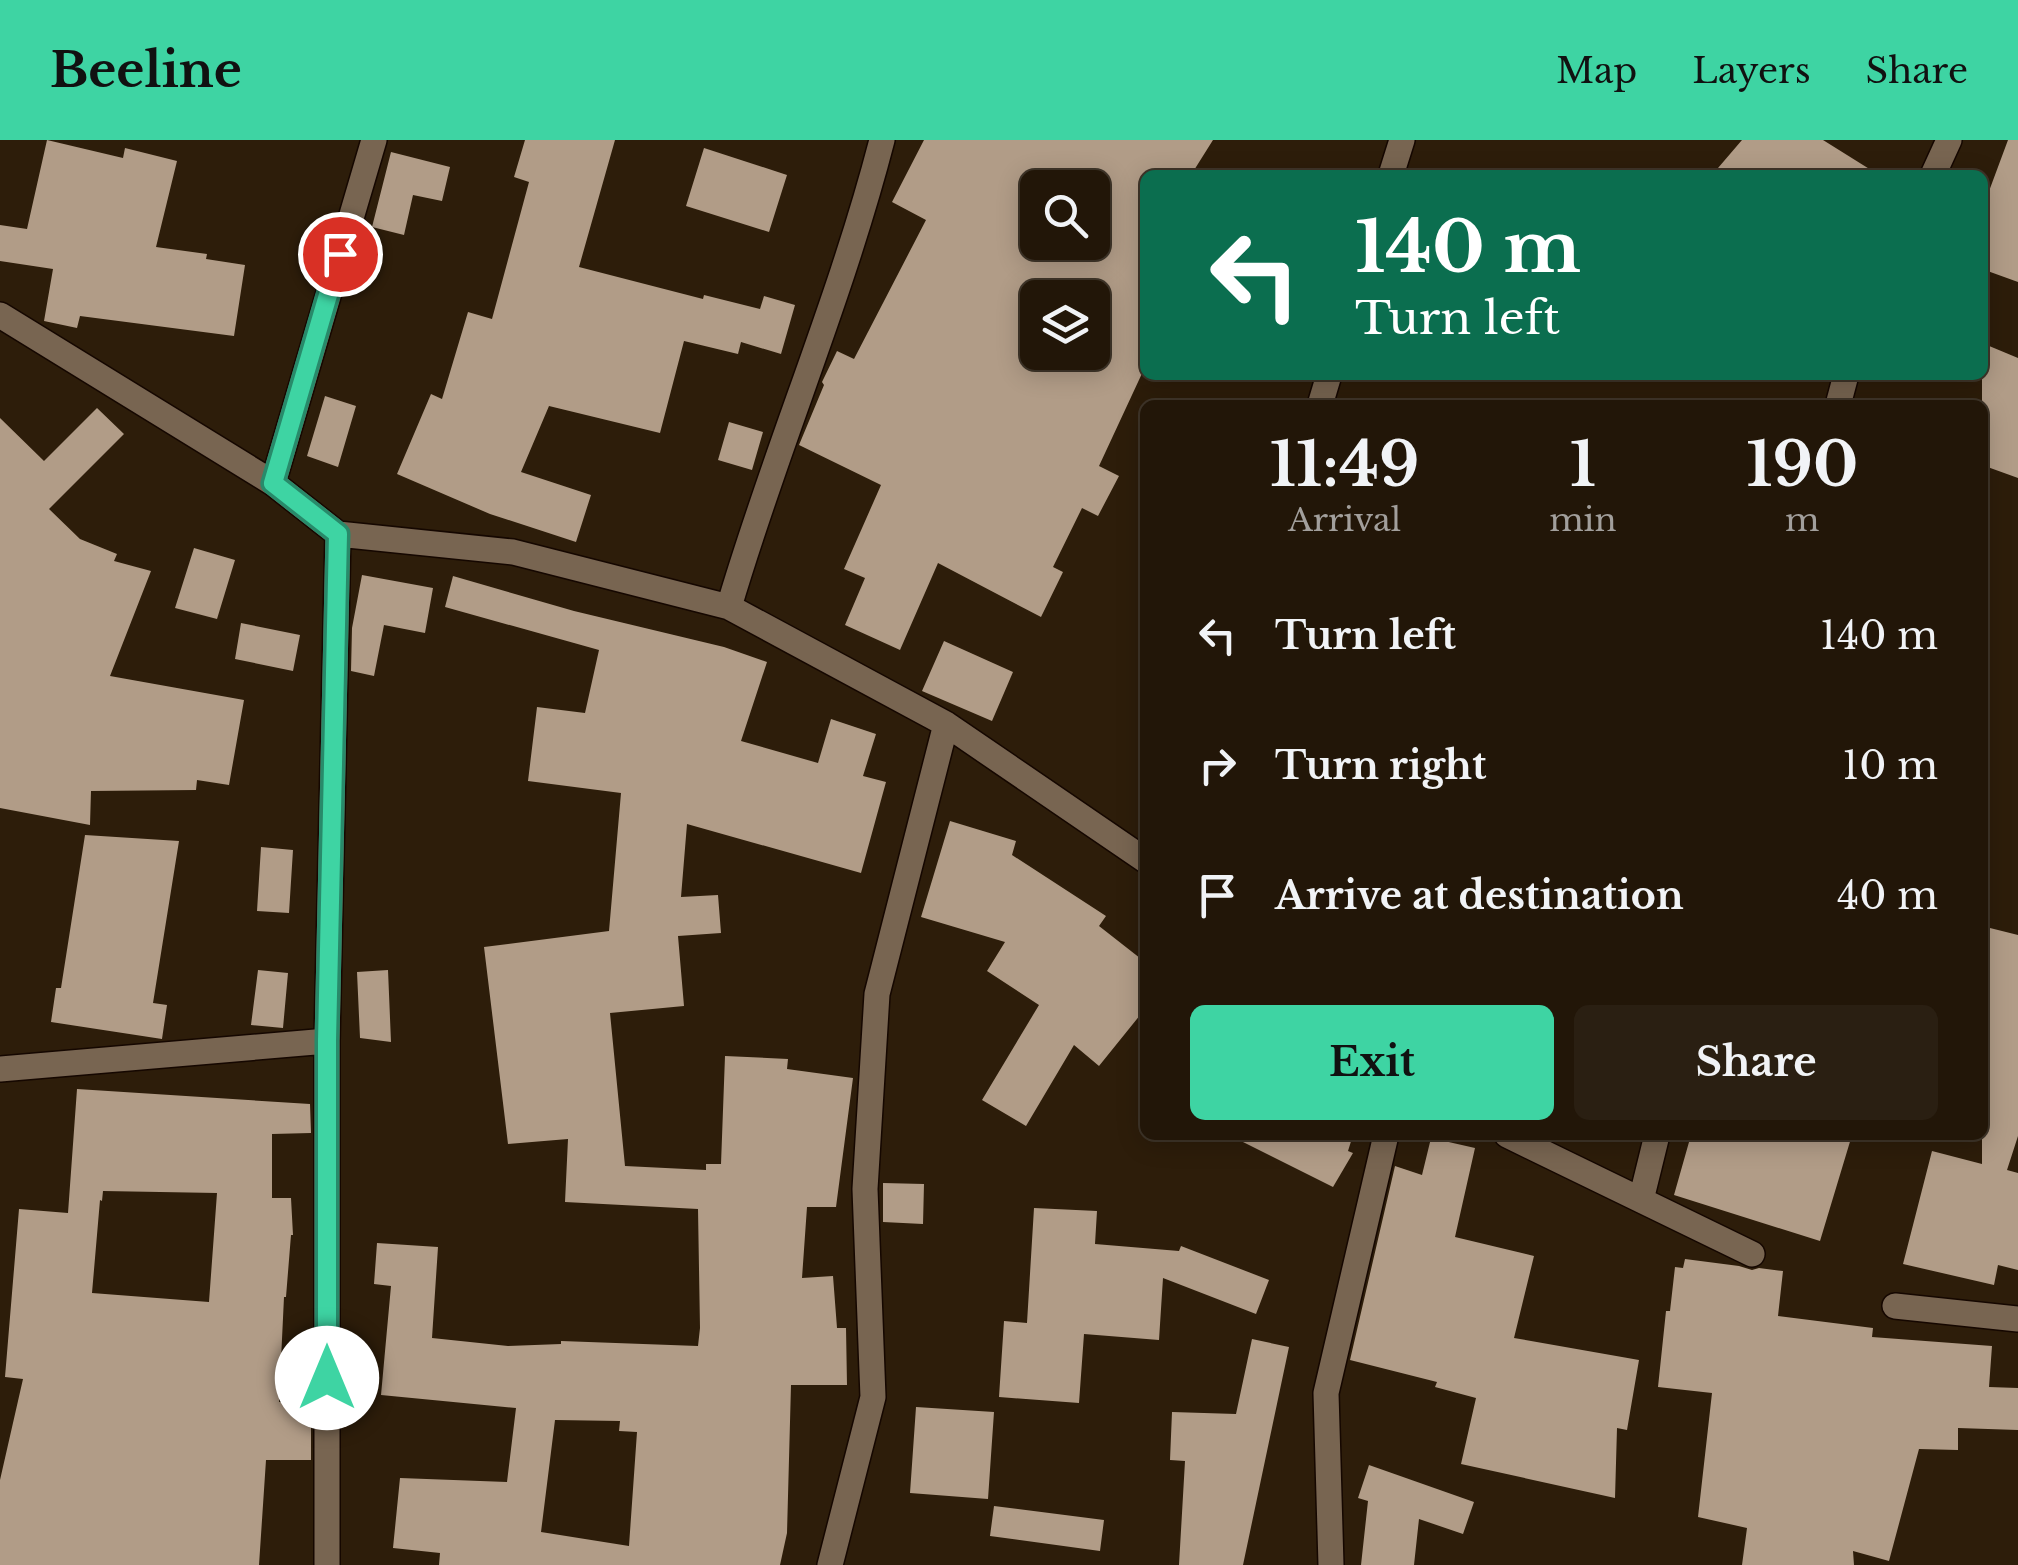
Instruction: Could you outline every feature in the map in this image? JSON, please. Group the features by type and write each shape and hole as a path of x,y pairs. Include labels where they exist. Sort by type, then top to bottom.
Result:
{"street":[{"path":"273,483 374,140"},
{"path":"729,607 752,528 863,213 882,140"},
{"path":"1393,170 1402,140"},
{"path":"1936,170 1949,140"},
{"path":"0,314 273,483 338,534 513,552 729,607 946,724 1140,857"},
{"path":"328,1565 327,1041 338,534"},
{"path":"830,1565 872,1398 865,1189 876,994 946,724"},
{"path":"0,1069 327,1041"},
{"path":"1331,1565 1326,1393 1385,1140"},
{"path":"1517,1140 1752,1254"},
{"path":"1640,1200 1656,1140"},
{"path":"1895,1306 2018,1318"}],"building":[{"path":"47,140 123,158 125,148 177,161 156,247 207,254 206,259 245,265 234,336 80,316 77,328 44,321 53,269 0,261 0,225 27,229"},
{"path":"525,140 615,140 579,267 703,299 704,295 760,309 764,296 795,305 781,354 741,342 738,354 684,341 660,433 549,406 521,472 591,495 576,542 490,514 397,474 431,394 442,399 468,312 492,319 529,182 514,177"},
{"path":"924,140 1213,140 1194,170 1140,170 1140,378 1099,466 1119,476 1098,516 1082,508 1053,567 1063,572 1041,617 938,563 900,650 845,625 865,578 844,569 881,485 799,445 837,351 854,359 926,220 892,202"},
{"path":"1742,140 1823,140 1871,170 1716,170"},
{"path":"2008,140 2018,140 2018,282 1988,271 1988,194"},
{"path":"704,148 787,175 769,232 686,206"},
{"path":"391,152 450,167 442,201 413,195 404,235 372,227"},
{"path":"1988,346 2018,358 2018,478 1988,467 1988,400 1982,400 1982,380 1988,380"},
{"path":"325,396 356,406 338,467 307,456"},
{"path":"97,408 124,434 49,509 80,539 117,554 114,561 151,571 110,676 244,700 229,785 197,780 196,790 91,791 90,825 0,808 0,418 44,461"},
{"path":"729,422 763,432 752,470 718,460"},
{"path":"194,548 235,560 217,619 175,608"},
{"path":"362,575 433,588 425,633 384,625 374,676 351,671 352,628"},
{"path":"453,576 574,611 724,647 767,662 741,741 818,763 831,719 876,734 863,776 886,782 861,873 687,824 681,897 718,895 721,933 678,936 684,1006 610,1013 625,1166 706,1170 706,1164 721,1164 725,1056 788,1059 787,1069 853,1078 836,1207 807,1207 802,1278 833,1276 837,1328 846,1328 847,1385 791,1385 787,1533 780,1565 439,1565 440,1553 393,1548 400,1478 507,1482 516,1408 381,1395 391,1286 374,1284 377,1243 438,1247 432,1338 508,1346 561,1341 698,1346 700,1328 698,1209 565,1202 568,1139 508,1144 484,947 609,931 621,793 528,781 537,707 585,713 599,650 445,607","holes":["555,1420 620,1421 619,1431 637,1432 629,1546 541,1532"]},
{"path":"241,623 300,635 293,671 235,659"},
{"path":"944,641 1013,672 992,721 922,691"},
{"path":"950,821 1016,841 1012,855 1106,916 1099,926 1140,958 1140,1015 1099,1066 1074,1045 1026,1126 982,1100 1039,1005 987,971 1005,942 921,917"},
{"path":"85,835 179,841 153,1003 167,1005 162,1039 51,1022 56,988 61,988"},
{"path":"261,847 293,850 289,913 257,911"},
{"path":"1988,928 2018,935 2018,1136 2007,1170 2018,1173 2018,1270 1998,1265 1994,1285 1903,1264 1932,1151 1982,1164 1982,1140 1988,1140"},
{"path":"258,970 288,973 283,1028 251,1025"},
{"path":"388,970 391,1042 360,1038 357,972"},
{"path":"77,1089 310,1104 311,1133 272,1134 272,1198 291,1198 293,1235 284,1297 279,1402 311,1402 311,1460 266,1460 259,1565 0,1565 0,1480 23,1379 5,1377 19,1209 68,1213","holes":["103,1191 217,1193 209,1302 92,1293"]},
{"path":"1239,1140 1351,1140 1348,1151 1353,1153 1333,1187"},
{"path":"1431,1140 1475,1148 1455,1237 1534,1256 1514,1338 1639,1360 1627,1430 1617,1428 1615,1498 1461,1464 1476,1398 1435,1387 1437,1382 1350,1360 1395,1166 1422,1175"},
{"path":"1690,1140 1850,1140 1820,1241 1674,1195"},
{"path":"883,1183 924,1184 923,1224 883,1222"},
{"path":"1034,1208 1097,1211 1095,1244 1179,1251 1181,1246 1269,1280 1256,1314 1163,1278 1159,1340 1084,1334 1079,1403 999,1397 1004,1321 1027,1323"},
{"path":"1685,1259 1783,1271 1778,1316 1873,1328 1872,1337 1992,1346 1989,1387 2018,1388 2018,1430 1958,1428 1958,1450 1919,1449 1889,1561 1853,1551 1854,1565 1742,1565 1747,1528 1698,1517 1712,1393 1658,1387 1675,1267 1683,1268"},
{"path":"1252,1339 1289,1347 1243,1565 1179,1565 1185,1461 1170,1460 1172,1412 1236,1414"},
{"path":"916,1407 994,1412 988,1499 910,1493"},
{"path":"1369,1465 1474,1502 1463,1534 1419,1519 1414,1565 1361,1565 1368,1501 1358,1498"},
{"path":"994,1506 1104,1520 1100,1551 990,1536"}],"route":[{"path":"327,1378 327,1041 338,534 273,483 340,254"}]}
